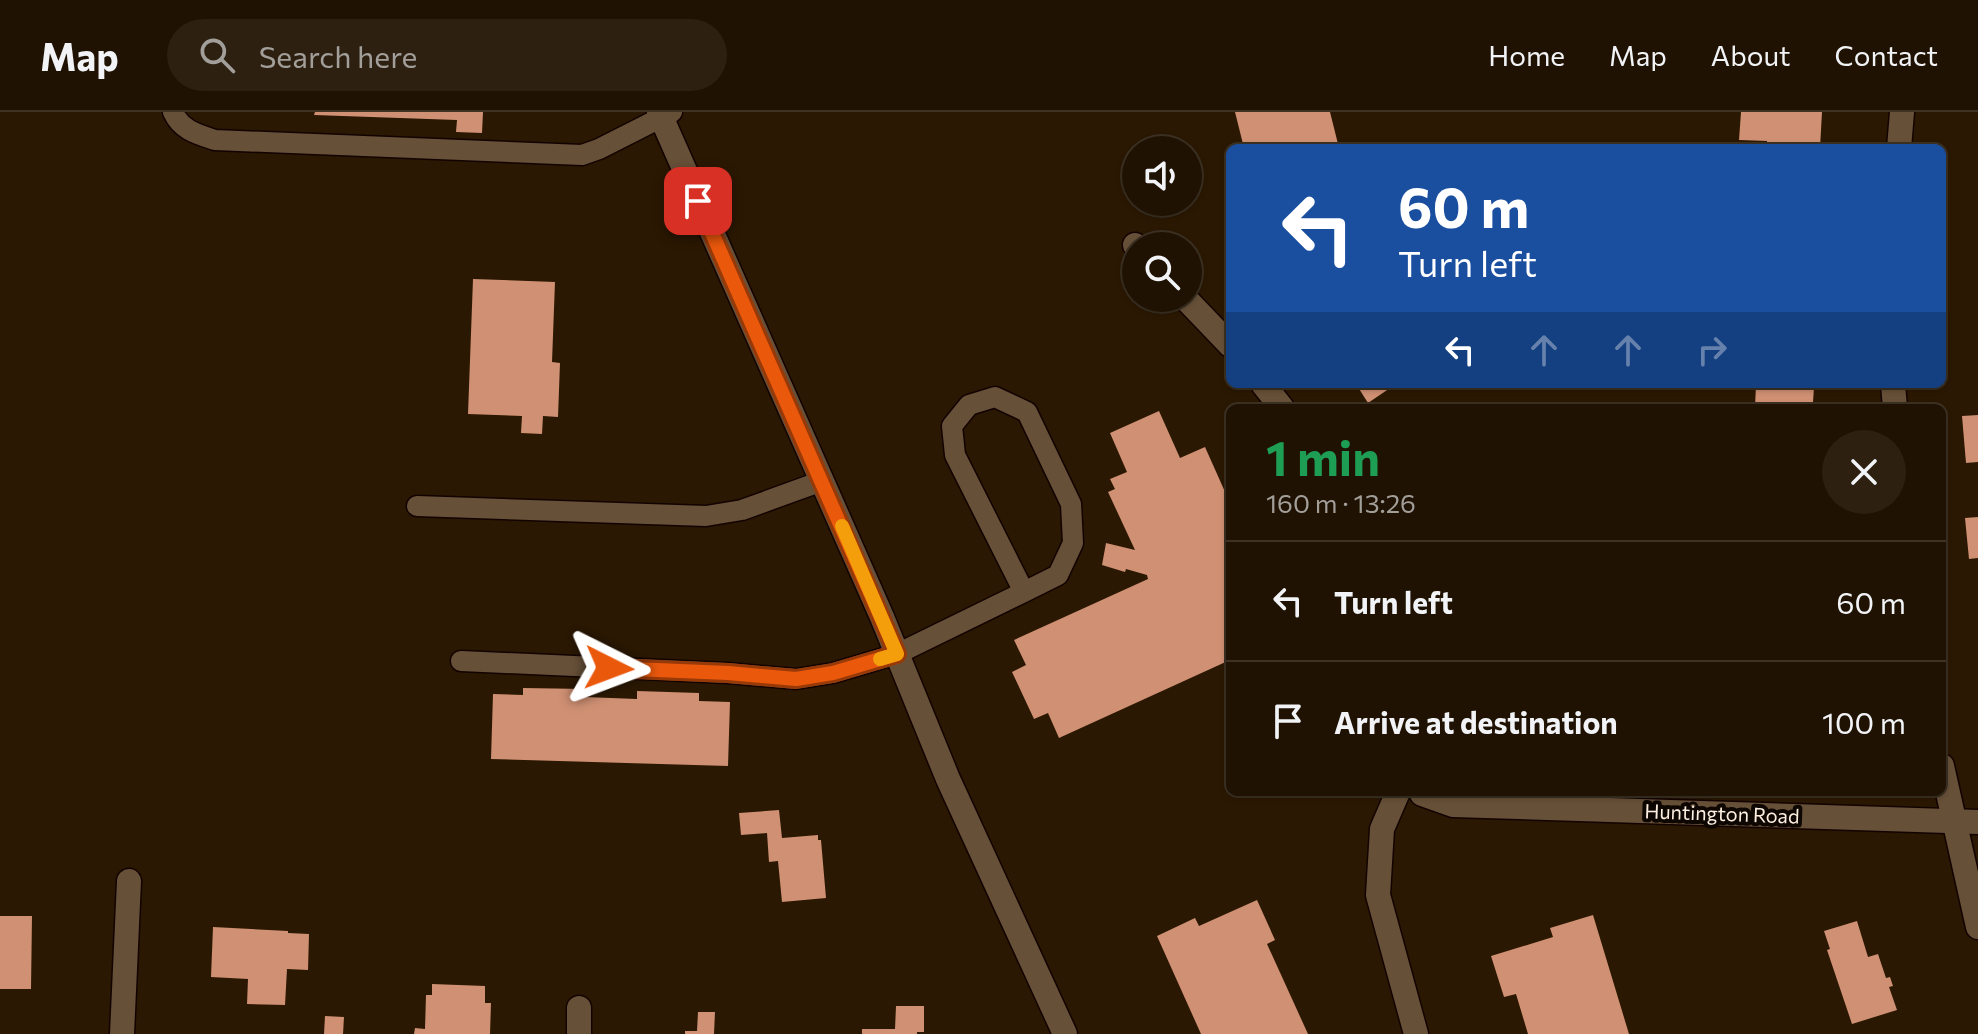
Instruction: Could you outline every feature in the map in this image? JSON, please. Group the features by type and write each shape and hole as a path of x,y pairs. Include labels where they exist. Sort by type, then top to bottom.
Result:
{"street":[{"path":"1899,144 1902,112"},
{"path":"664,114 948,779 1065,1034"},
{"path":"1198,312 1226,341"},
{"path":"1266,388 1279,404"},
{"path":"1946,775 1966,822 1978,927"},
{"path":"1396,796 1382,829 1378,895 1416,1034"},
{"name":"Huntington Road","path":"1428,796 1453,805 1966,822"},
{"path":"122,1034 129,881"},
{"path":"579,1008 579,1034"}],"lane":[{"path":"173,112 177,121 192,133 215,140 582,155 664,114"},
{"path":"461,661 796,679 833,673 897,654 1024,592 1058,575 1073,543 1071,504 1027,412 995,397 969,405 952,426 955,455 1024,592"},
{"path":"417,506 706,516 742,510 822,481"}],"building":[{"path":"315,112 483,112 482,133 456,132 457,120 314,115"},
{"path":"1235,112 1330,112 1338,144 1243,144"},
{"path":"1741,112 1822,112 1820,144 1767,144 1767,141 1739,140"},
{"path":"473,279 555,282 552,362 560,363 558,417 543,416 542,434 521,433 522,416 468,414"},
{"path":"1359,388 1390,388 1368,403"},
{"path":"1756,388 1814,388 1813,402 1807,404 1755,404"},
{"path":"1159,411 1180,458 1205,447 1226,494 1226,662 1059,738 1048,713 1034,719 1012,672 1026,665 1014,640 1148,579 1147,575 1102,565 1106,543 1135,550 1108,492 1115,489 1110,479 1127,472 1110,433"},
{"path":"1978,415 1978,462 1966,463 1962,416"},
{"path":"1978,517 1978,558 1969,559 1965,518"},
{"path":"523,688 586,689 585,697 637,699 637,691 699,693 699,701 730,702 728,766 491,759 493,694 523,695"},
{"path":"779,810 782,838 818,835 818,840 821,840 826,898 782,902 778,861 769,862 767,833 741,835 739,813"},
{"path":"1257,900 1275,940 1267,944 1308,1034 1201,1034 1157,936 1195,918 1199,926"},
{"path":"1593,915 1629,1034 1528,1034 1516,994 1504,997 1491,956 1553,937 1550,928"},
{"path":"0,916 32,916 31,989 0,989"},
{"path":"1857,921 1868,957 1878,954 1886,978 1890,977 1893,986 1889,987 1897,1010 1852,1024 1827,950 1830,949 1824,931"},
{"path":"213,927 309,934 308,970 287,969 285,1005 247,1004 248,979 211,977"},
{"path":"432,984 485,986 485,1003 491,1003 490,1034 414,1034 415,1028 425,1029 426,995 432,995"},
{"path":"896,1006 924,1006 924,1032 862,1034 862,1029 895,1029"},
{"path":"698,1012 715,1012 714,1034 685,1034 685,1031 697,1031"},
{"path":"325,1016 344,1017 343,1034 324,1034"}],"slow traffic":[{"path":"842,526 897,654 880,659"}],"route":[{"path":"609,668 796,679 833,673 897,654 698,201"}]}
